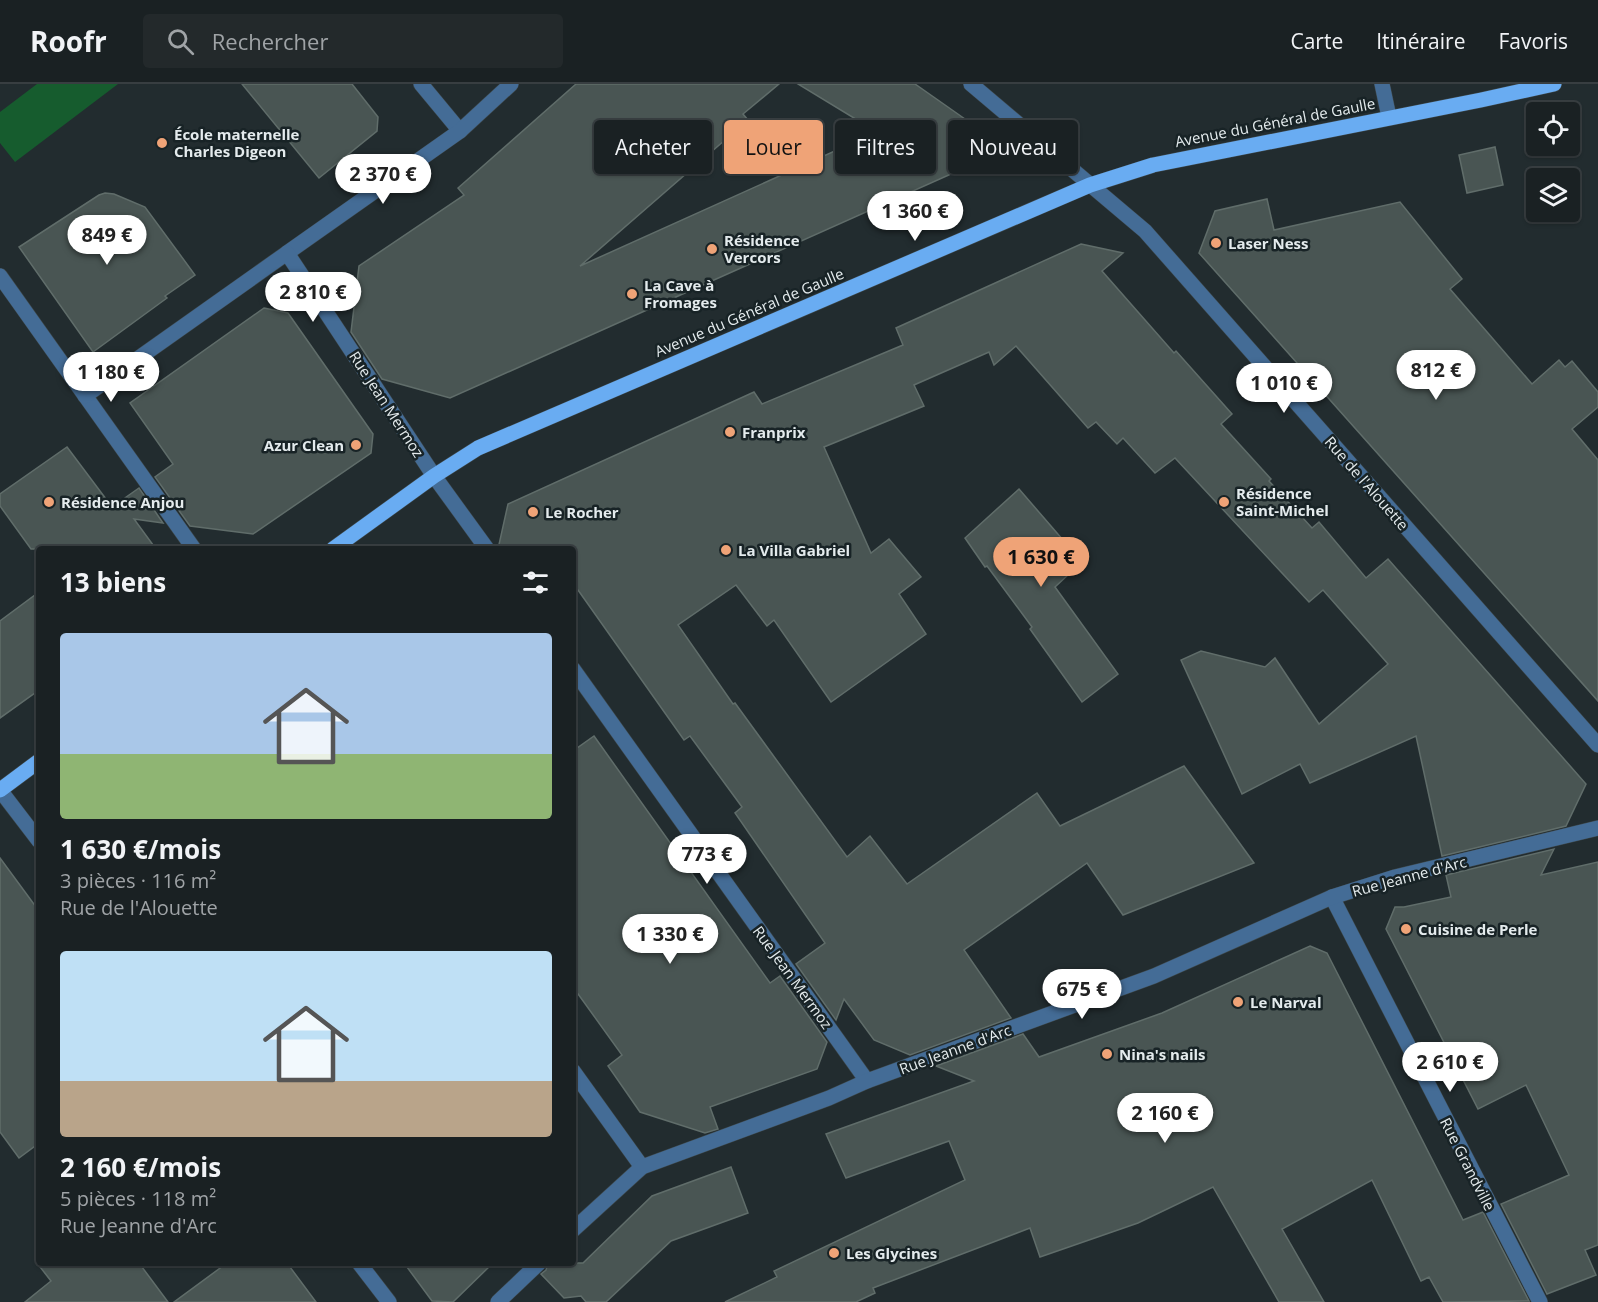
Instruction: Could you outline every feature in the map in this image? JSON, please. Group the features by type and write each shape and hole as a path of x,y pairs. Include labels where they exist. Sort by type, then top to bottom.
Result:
{"main road":[{"name":"Avenue du Général de Gaulle","path":"337,546 434,476 478,448 1090,185 1153,165 1554,84"},
{"path":"0,790 36,763"}],"street":[{"path":"421,84 460,131"},
{"path":"86,396 460,131 511,84"},
{"name":"Rue de l'Alouette","path":"971,84 1145,231 1598,745"},
{"path":"1382,84 1389,117"},
{"name":"Rue Jean Mermoz","path":"287,253 434,476 485,546"},
{"path":"0,276 192,546"},
{"name":"Rue Jean Mermoz","path":"576,673 867,1081"},
{"path":"0,790 36,837"},
{"name":"Rue Jeanne d'Arc","path":"576,1227 642,1167 829,1098 867,1081 1154,976 1332,897 1395,877 1598,828"},
{"name":"Rue Grandville","path":"1332,897 1540,1302"},
{"path":"576,1075 642,1167"},
{"path":"361,1266 389,1302"},
{"path":"498,1302 536,1266"}],"green space":[{"path":"37,84 118,84 15,162 0,143 0,112"}],"building":[{"path":"242,84 352,84 378,117 377,131 319,178"},
{"path":"576,84 779,84 743,114 748,120 724,120 724,141 712,151 712,120 594,120 594,174 686,174 580,266 784,174 823,174 823,156 835,151 835,174 936,174 936,120 857,120 798,84 915,84 965,119 948,120 948,174 951,174 450,398 382,379 351,332 359,266 464,195 458,188"},
{"path":"1495,147 1503,185 1467,193 1459,155"},
{"path":"105,193 114,194 145,207 195,275 93,352 19,247"},
{"path":"1267,199 1274,230 1400,202 1462,279 1450,289 1532,384 1559,360 1565,367 1572,361 1598,392 1598,407 1572,429 1598,460 1598,701 1199,253 1215,211"},
{"path":"1081,244 1123,253 1102,271 1174,353 1176,351 1232,414 1221,424 1271,479 1269,481 1312,528 1319,522 1366,578 1388,559 1586,784 1566,826 1442,856 1416,736 1310,783 1300,764 1242,794 1181,660 1201,651 1265,667 1275,658 1319,724 1388,664 1323,590 1309,602 1175,458 1155,473 1123,438 1117,444 1096,422 1088,428 1016,346 994,365 989,352 914,385 924,406 824,447 871,553 889,539 921,577 899,594 926,634 831,702 774,620 767,626 736,585 678,625 733,704 735,703 847,857 870,836 907,884 1037,793 1060,826 1184,766 1254,863 1123,915 1087,863 964,950 1011,1018 910,1055 874,1040 844,999 836,1020 796,964 825,943 735,813 742,807 690,736 684,740 576,587 576,546 499,546 508,504 754,392 762,404 903,345 896,328"},
{"path":"264,308 288,313 373,434 371,453 253,534 190,526 155,477 173,464 130,403"},
{"name":"Résidence Anjou","path":"67,447 112,507 139,488 163,523 134,519 154,546 36,546 36,549 31,549 0,506 0,494"},
{"path":"1019,489 1082,562 1055,587 1118,674 1082,702 1030,629 1032,627 965,538"},
{"path":"36,594 36,692 0,718 0,621"},
{"path":"594,736 770,983 780,976 827,1042 817,1069 710,1107 718,1129 705,1133 640,1112 608,1066 622,1055 576,991 576,749"},
{"path":"1554,849 1541,875 1598,862 1598,1245 1585,1250 1596,1275 1547,1294 1501,1204 1569,1175 1526,1085 1478,1109 1386,929 1395,907 1451,897 1446,875"},
{"path":"0,858 36,907 36,1145 19,1158 0,1132"},
{"path":"1310,946 1327,953 1463,1220 1483,1212 1529,1301 1443,1302 1429,1277 1421,1281 1372,1180 1282,1229 1324,1302 1279,1302 1213,1187 1138,1223 1040,1257 1030,1228 873,1288 875,1293 856,1302 725,1302 777,1277 774,1271 965,1180 949,1141 846,1178 826,1134 974,1081 936,1066 1023,1034 1039,1057 1162,1013"},
{"path":"731,1167 748,1213 671,1241 606,1302 586,1302 581,1296 564,1298 541,1274 547,1266 576,1266 576,1263 583,1263 652,1196"},
{"path":"39,1266 141,1266 168,1302 25,1302 51,1281"},
{"path":"223,1266 289,1266 316,1302 174,1302"},
{"path":"406,1266 490,1266 453,1302 432,1301"}],"place":[{"name":"École maternelle Charles Digeon","path":"162,143"},
{"name":"Laser Ness","path":"1216,243"},
{"name":"Résidence Vercors","path":"712,249"},
{"name":"La Cave à Fromages","path":"632,294"},
{"name":"Franprix","path":"730,432"},
{"name":"Azur Clean","path":"356,445"},
{"name":"Résidence Anjou","path":"49,502"},
{"name":"Résidence Saint-Michel","path":"1224,502"},
{"name":"Le Rocher","path":"533,512"},
{"name":"La Villa Gabriel","path":"726,550"},
{"name":"Cuisine de Perle","path":"1406,929"},
{"name":"Le Narval","path":"1238,1002"},
{"name":"Nina's nails","path":"1107,1054"},
{"name":"Les Glycines","path":"834,1253"}]}
